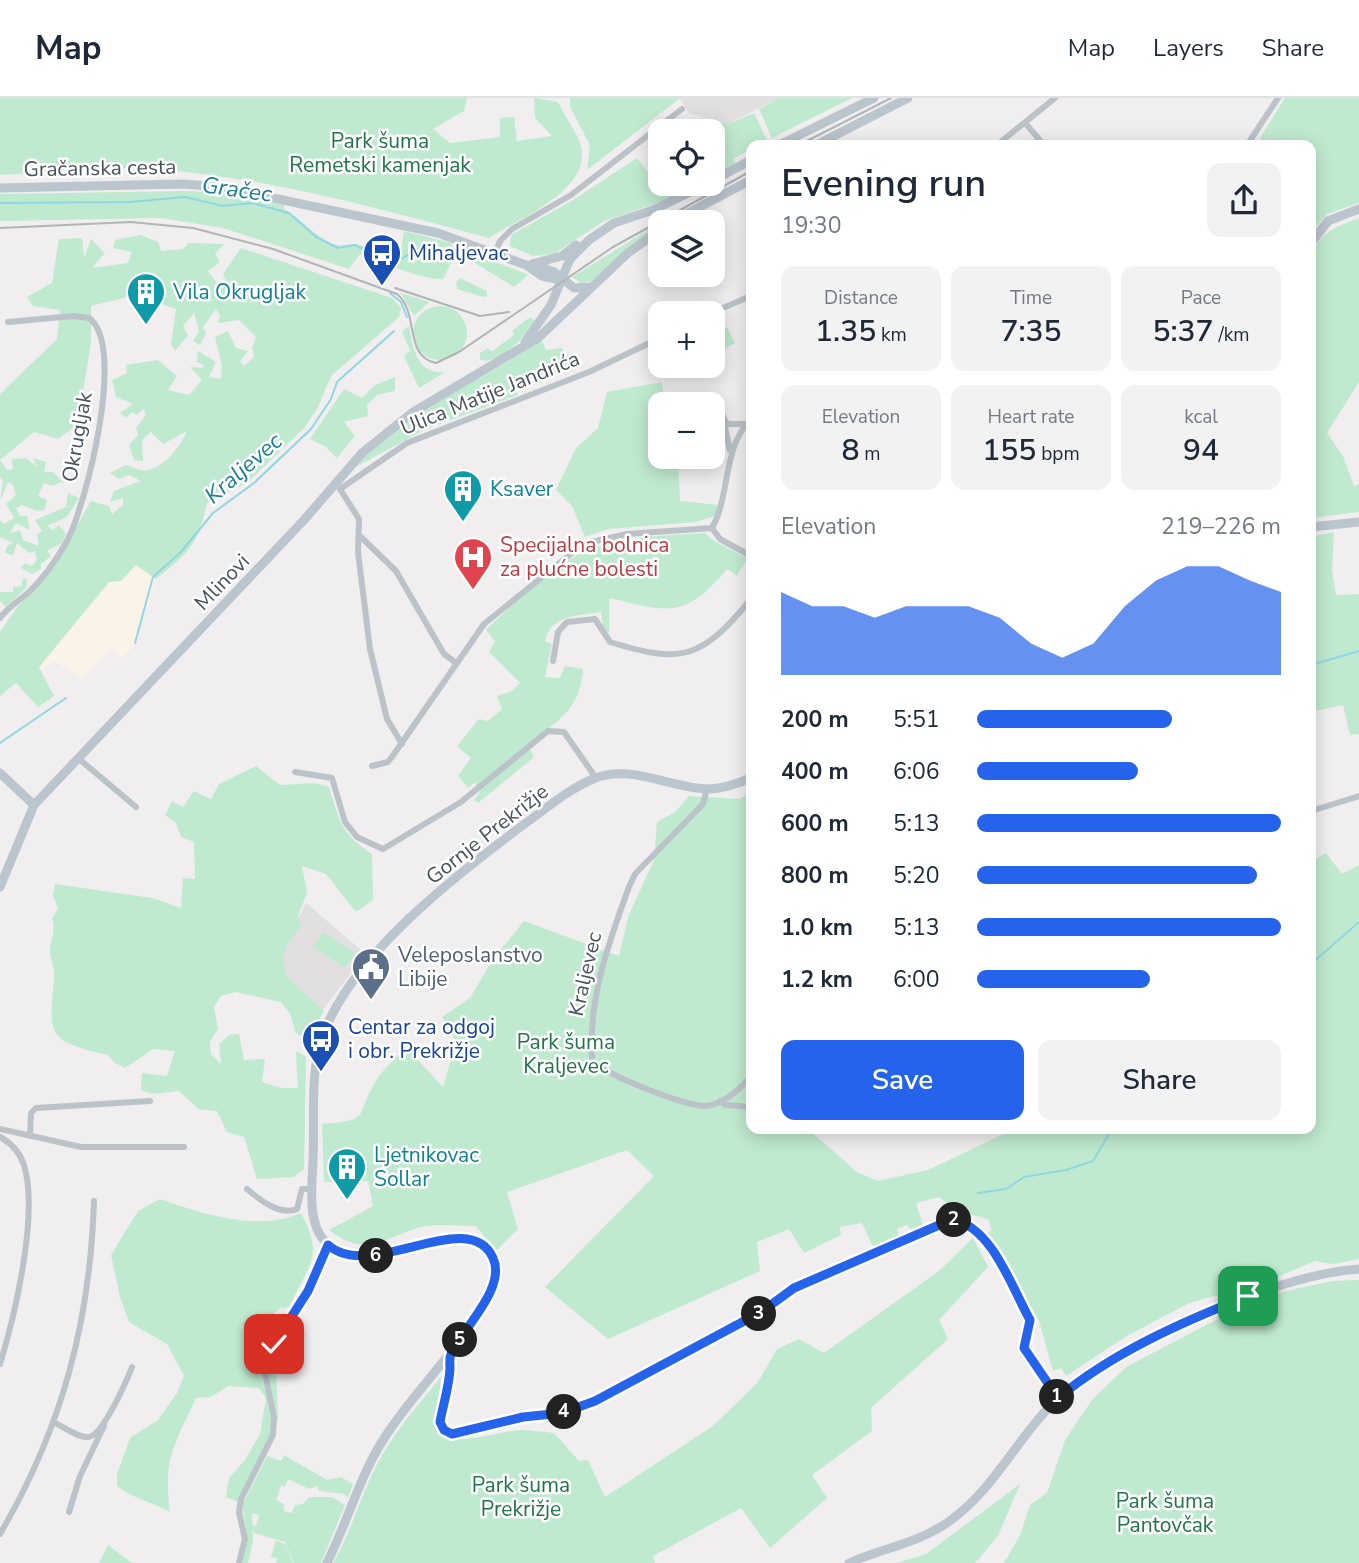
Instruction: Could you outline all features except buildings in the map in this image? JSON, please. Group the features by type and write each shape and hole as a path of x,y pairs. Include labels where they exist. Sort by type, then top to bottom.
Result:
{"main road":[{"path":"789,140 874,98"},
{"path":"826,140 908,98"},
{"path":"725,174 746,163"},
{"path":"694,210 746,183"},
{"name":"Gračanska cesta","path":"0,188 183,184 222,187 419,228 551,270 566,283 581,289 593,286"},
{"path":"529,265 562,256 598,232 680,196"},
{"path":"1316,237 1328,221 1359,209"},
{"name":"Mlinovi","path":"520,348 566,283 570,259 598,232"},
{"name":"Mlinovi","path":"0,887 34,805 304,520 370,446 413,412 542,334 648,240"},
{"path":"566,283 571,300 567,311"},
{"path":"1316,526 1359,522"},
{"path":"0,774 34,805"},
{"name":"Gornje Prekrižje","path":"328,1245 313,1219 317,1057 323,1034 346,994 383,946 460,872 571,790 596,778 631,775 707,789 746,780"},
{"path":"327,1563 368,1466 383,1439 449,1356 492,1286 495,1263 487,1249 470,1240 444,1240 370,1258 356,1258 328,1245"},
{"path":"849,1563 921,1539 951,1520 989,1486 1058,1398 1124,1355 1213,1310 1297,1280 1359,1269"}],"street":[{"path":"1004,140 1055,98"},
{"path":"1250,140 1278,98"},
{"path":"495,253 500,240 512,229 571,195 682,108"},
{"path":"1026,124 1040,140"},
{"path":"725,307 746,298"},
{"name":"Okrugljak","path":"0,618 43,576 73,527 91,470 106,361 97,329 89,318 74,316 8,322"},
{"name":"Ulica Matije Jandrića","path":"359,535 357,515 340,491 355,476 407,443 589,373 648,344"},
{"path":"725,422 731,426 746,422"},
{"path":"712,528 719,513 736,439 746,425"},
{"path":"725,430 731,455"},
{"path":"712,528 720,539 746,554"},
{"path":"372,766 388,762 455,663 495,613 583,544 627,534 712,528"},
{"path":"359,535 396,571 443,654 455,663"},
{"path":"359,535 358,552 373,665 389,726 402,744"},
{"path":"739,550 746,549"},
{"path":"553,662 558,632 566,622 595,619 610,642 655,655 680,655 699,649 717,636 746,604"},
{"name":"Gornje Prekrižje","path":"295,772 332,778 345,822 357,837 383,849 461,802 548,731 564,732 596,778"},
{"path":"78,758 136,807"},
{"name":"Kraljevec","path":"707,789 703,804 635,874 610,937 598,980 591,1041 592,1060 613,1076 689,1104 706,1106 720,1101 726,1105 746,1107"},
{"path":"1316,809 1359,796"},
{"path":"720,1101 746,1080"},
{"path":"30,1136 33,1109 150,1101"},
{"path":"0,1129 89,1148 184,1147"},
{"path":"0,1136 16,1151 24,1165 27,1207 17,1295 0,1364"},
{"path":"247,1189 282,1211 291,1212 297,1209 302,1189 313,1189"},
{"path":"0,1534 53,1422 82,1331 94,1201"},
{"path":"449,1356 440,1422 447,1432 456,1433 523,1417 562,1413 608,1394 761,1312 794,1288 953,1219 967,1223 979,1232 999,1265 1030,1320 1024,1348 1058,1398"},
{"path":"239,1563 245,1539 239,1512 241,1499 274,1435 274,1418 265,1373 268,1358 308,1291 328,1245"},
{"path":"69,1512 80,1476 132,1367"},
{"path":"53,1422 88,1438 95,1435 104,1424"}],"shaded area":[{"path":"680,98 778,98 728,124 725,123 725,119 710,119 689,113"},
{"path":"136,564 156,579 134,646 122,657 111,649 82,678 54,661 41,671 39,667 110,582 121,581"},
{"path":"306,903 366,954 321,1012 271,975"}],"green space":[{"name":"Park šuma Remetski kamenjak","path":"0,98 467,98 464,111 433,129 450,143 500,137 500,118 514,117 517,141 552,136 535,118 534,98 558,102 581,146 581,162 565,189 534,212 489,238 310,193 219,176 128,168 0,175"},
{"path":"570,98 680,98 653,119 648,119 648,123 587,170 590,145 570,107"},
{"path":"778,98 852,98 772,138 759,109"},
{"path":"1285,98 1359,98 1359,203 1327,214 1316,227 1316,140 1260,138"},
{"path":"754,113 767,140 746,140 746,152 733,159 736,164 725,170 725,123"},
{"path":"637,158 648,172 648,196 673,196 604,221 554,254 533,256 510,246 511,235 573,200"},
{"path":"189,191 220,193 284,205 284,209 326,241 336,245 356,244 380,250 396,250 401,248 404,231 451,243 456,253 443,279 437,279 402,270 360,254 349,269 223,228 161,218 0,221 0,194"},
{"path":"1359,218 1359,382 1327,433 1343,456 1354,486 1359,484 1359,512 1316,517 1316,246 1331,231"},
{"path":"648,230 648,233 592,281 581,283 572,277"},
{"path":"141,235 158,242 161,251 183,249 188,243 224,244 215,254 220,262 208,271 219,286 227,283 223,274 241,248 392,298 401,308 399,317 331,376 318,407 305,427 248,482 207,503 196,538 177,562 156,579 136,565 121,581 109,582 39,667 54,696 38,707 16,683 0,696 0,632 17,607 55,565 91,501 109,506 112,514 123,505 123,498 110,502 114,491 141,481 129,475 119,479 110,473 126,465 148,470 160,465 172,455 187,431 163,444 151,432 142,440 143,461 134,460 129,445 138,435 136,428 146,415 144,409 137,415 132,412 126,418 120,413 133,404 116,397 112,380 127,373 126,365 158,360 177,376 168,390 189,395 202,380 190,367 203,368 204,365 197,362 198,351 216,362 209,377 221,379 222,366 215,337 228,331 236,348 248,351 240,361 244,366 254,357 252,348 256,337 239,320 218,323 220,316 216,309 203,327 206,333 200,345 193,341 199,331 194,313 183,326 188,335 175,351 171,344 176,309 136,295 91,306 91,342 78,424 58,439 34,432 0,460 0,394 57,339 60,310 33,306 27,297 52,283 59,239 82,238 84,258 91,239 105,253 92,268 128,263 132,252 113,248 115,240"},
{"path":"477,255 528,275 514,287 475,263"},
{"path":"460,278 487,291 487,296 457,289 456,282"},
{"path":"401,293 429,302 414,316"},
{"path":"440,306 459,314 467,333 459,352 440,360 421,352 413,333 421,314"},
{"path":"530,317 535,321 512,348 497,358 480,360 480,353 488,348 491,352 514,335 512,331"},
{"path":"409,326 415,351 422,365 436,372 445,372 419,388 404,356 410,351 402,331"},
{"path":"727,327 735,343 725,349"},
{"path":"541,339 546,350 561,348 583,367 565,369 540,383 516,391 518,395 426,429 350,470 407,420 511,360"},
{"path":"395,377 395,391 377,395 367,405 368,416 344,422 355,436 337,458 326,447 310,439 344,389 362,398 375,385"},
{"path":"662,382 663,392 648,392 648,469 679,469 680,501 719,505 715,516 696,522 608,529 585,537 572,506 556,490 576,448 598,428 607,392"},
{"path":"26,458 37,467 33,458 46,462 44,472 53,472 65,484 61,482 53,486 44,483 38,496 47,500 44,510 36,511 22,505 16,508 20,516 27,516 30,530 16,523 10,533 20,530 23,540 39,546 37,535 42,531 35,520 66,507 68,493 79,498 67,517 47,526 53,530 59,525 66,534 62,543 47,551 51,556 41,564 41,569 32,574 21,568 25,563 32,566 37,560 35,551 29,553 17,543 13,555 5,553 7,546 13,543 0,537 0,520 4,524 14,518 6,504 16,495 13,485 8,482 0,501 3,481 0,477 0,460 7,470 13,469 12,459"},
{"path":"1334,532 1332,570 1336,595 1359,594 1359,734 1350,735 1343,705 1316,711 1316,536"},
{"path":"705,533 714,541 746,557 746,562 737,576 727,569 699,597 674,608 647,607 609,598 609,633 603,629 601,612 567,618 553,626 545,641 552,644 545,677 560,678 565,666 583,669 577,695 565,714 528,744 534,757 478,803 474,800 480,792 475,782 468,788 458,776 471,758 457,746 479,719 488,721 502,709 497,696 512,691 520,683 489,652 495,641 486,630 536,584 580,553 606,544 648,537"},
{"path":"26,578 27,587 6,607 0,601 0,592 13,592 13,587 22,586 22,580"},
{"path":"256,766 280,785 315,783 329,787 347,833 372,854 373,900 356,912 326,874 302,866 307,892 298,917 301,926 288,942 283,955 286,976 324,1011 307,1040 296,1033 290,1014 281,1002 235,992 221,996 214,1007 218,1029 210,1042 211,1054 221,1064 219,1044 229,1035 239,1034 244,1060 265,1059 262,1082 281,1088 298,1088 296,1051 306,1057 304,1169 294,1177 257,1179 244,1137 227,1132 217,1111 198,1109 179,1091 152,1094 141,1090 142,1073 167,1076 175,1051 153,1049 125,1068 115,1063 108,1055 73,1045 56,1033 52,1013 54,974 50,951 52,919 58,908 53,896 55,884 152,898 181,908 183,878 195,879 194,842 181,837 176,823 165,815 172,801 183,807 194,791 211,799 219,784"},
{"name":"Park šuma Kraljevec","path":"746,795 746,1134 814,1134 857,1172 878,1181 928,1170 1004,1134 1316,1134 1316,859 1326,853 1342,874 1359,865 1359,1259 1333,1264 1315,1261 1266,1282 1189,1303 1125,1337 1066,1376 1061,1368 1053,1371 1039,1321 987,1234 992,1230 988,1219 957,1211 939,1197 916,1203 923,1226 913,1233 907,1225 897,1229 900,1239 873,1247 862,1223 840,1227 841,1235 804,1253 789,1229 757,1242 760,1271 608,1339 545,1287 654,1176 627,1150 507,1192 518,1229 496,1251 476,1226 421,1227 375,1244 365,1245 342,1239 329,1230 373,1206 368,1181 324,1182 322,1124 356,1118 379,1077 406,1047 443,1087 456,1042 442,1017 470,998 491,962 524,921 619,956 628,917 654,860 657,822 675,812 689,796 740,799"},
{"path":"323,932 355,953 345,968 313,947"},
{"path":"160,1199 212,1215 249,1221 267,1221 301,1213 312,1240 313,1251 307,1271 289,1307 278,1309 272,1317 273,1326 296,1342 276,1369 278,1419 238,1502 226,1497 229,1478 245,1460 260,1434 266,1399 259,1388 229,1386 210,1397 196,1398 169,1465 170,1512 117,1486 117,1474 130,1438 158,1420 177,1393 184,1376 167,1344 129,1322 120,1297 111,1255 138,1211"},
{"name":"Park šuma Prekrižje","path":"973,1238 988,1267 939,1320 948,1339 871,1408 872,1431 812,1475 827,1498 770,1548 741,1508 653,1556 655,1563 333,1563 385,1451 402,1425 441,1377 436,1431 454,1439 521,1430 554,1433 579,1461 588,1460 605,1497 713,1426 758,1382 777,1349 799,1339 824,1353 939,1271"},
{"name":"Park šuma Pantovčak","path":"1359,1280 1359,1563 1004,1563 1020,1535 1030,1505 1047,1493 1065,1440 1092,1400 1126,1367 1231,1312 1285,1291 1333,1281"},
{"path":"284,1455 327,1480 341,1477 353,1484 348,1498 344,1494 319,1491 317,1486 309,1489 288,1479 285,1487 281,1485 277,1499 273,1498 284,1504 284,1511 292,1513 295,1505 303,1504 309,1497 332,1497 345,1505 321,1563 294,1563 285,1542 254,1533 253,1527 248,1563 241,1563 247,1535 242,1505 267,1456 281,1461","holes":["252,1513 259,1515 256,1526 252,1525"]},
{"path":"1020,1484 998,1536 975,1563 896,1563 926,1554"},
{"path":"276,1540 286,1545 293,1563 276,1563 277,1558 271,1557"},
{"path":"108,1545 132,1563 99,1563"}],"waterway":[{"name":"Gračec","path":"0,203 130,202 185,197 223,206 252,203 289,213 316,237 338,248 355,245 380,258 397,261 421,248 451,251"},
{"path":"390,293 401,302 407,317"},
{"name":"Kraljevec","path":"135,643 153,577 181,552 213,513 254,483 311,429 331,399 337,382 394,331"},
{"path":"1316,664 1359,651"},
{"name":"Kraljevec","path":"0,743 66,698"},
{"path":"1316,960 1359,922"},
{"path":"978,1193 1006,1189 1024,1177 1066,1170 1093,1161 1109,1134"}],"tram line":[{"path":"809,140 891,98"},
{"path":"0,228 131,222 193,228 273,249 397,294 408,312 419,352 436,363 459,352 613,247 746,174"},
{"path":"395,288 480,316 509,312"}],"place":[{"name":"Mihaljevac","path":"382,287"},
{"name":"Vila Okrugljak","path":"146,326"},
{"name":"Ksaver","path":"463,523"},
{"name":"Specijalna bolnica za plućne bolesti","path":"473,591"},
{"name":"Veleposlanstvo Libije","path":"371,1001"},
{"name":"Centar za odgoj i obr. Prekrižje","path":"321,1073"},
{"name":"Ljetnikovac Sollar","path":"347,1201"}],"route":[{"path":"274,1344 308,1291 328,1245 348,1256 370,1258 433,1241 456,1239 481,1244 492,1256 496,1275 477,1315 449,1356 450,1369 440,1422 444,1430 452,1434 492,1423 562,1413 582,1407 761,1312 794,1288 953,1219 967,1223 979,1232 999,1265 1030,1320 1024,1348 1058,1398 1097,1370 1124,1355 1194,1319 1248,1296"}]}
